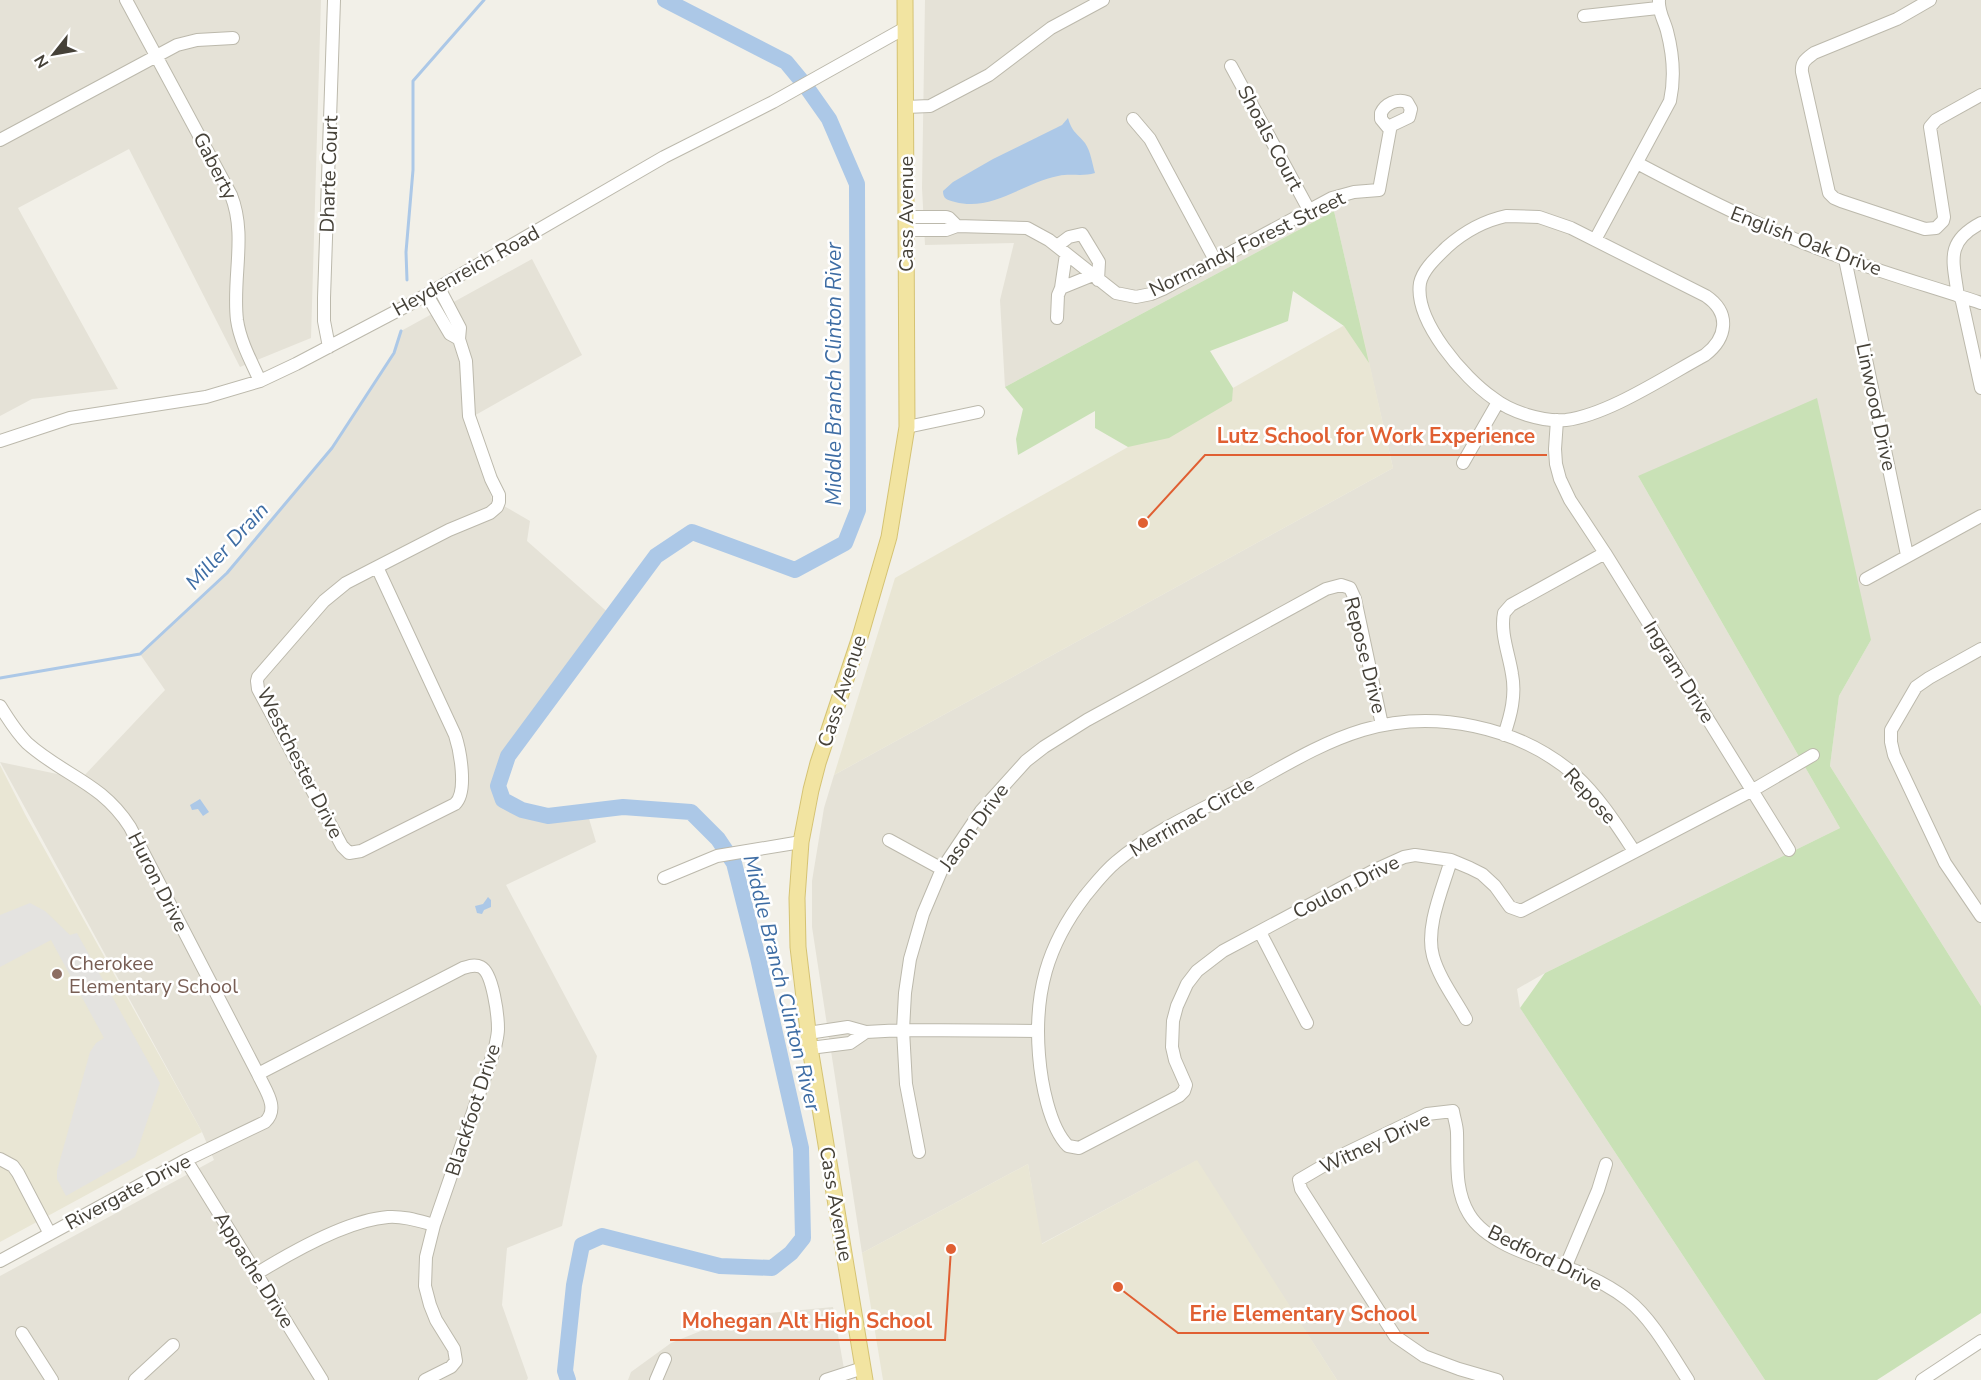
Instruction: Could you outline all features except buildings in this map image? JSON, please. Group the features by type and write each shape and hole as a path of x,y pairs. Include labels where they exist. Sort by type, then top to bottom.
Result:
{"main road":[{"name":"Cass Avenue","path":"864,1374 809,1040 796,898 801,842 818,763 860,637 888,537 907,427 905,0"}],"street":[{"name":"Gaberty","path":"126,0 236,207 239,234 237,321 245,347 260,381"},
{"name":"Dharte Court","path":"329,347 324,321 324,298 329,206 334,0"},
{"path":"906,107 930,106 989,75 1051,28 1104,0"},
{"path":"1930,0 1897,19 1814,53 1803,61 1802,72 1829,193 1841,201 1925,229 1936,228 1943,221 1943,211 1930,127 1936,120 1981,95"},
{"path":"1584,16 1659,4 1672,55 1673,85 1667,109 1595,240"},
{"name":"Heydenreich Road","path":"0,441 70,418 206,397 260,381 427,295 664,157 773,102 905,28"},
{"path":"0,140 190,41 234,38"},
{"name":"Shoals Court","path":"1231,66 1309,210"},
{"path":"1133,118 1150,139 1215,260"},
{"name":"Normandy Forest Street","path":"907,224 946,230 957,226 1020,227 1042,235 1120,294 1132,297 1146,295 1163,289 1309,210 1347,193 1379,190 1389,127"},
{"name":"English Oak Drive","path":"1637,163 1732,213 1845,259 1981,303"},
{"path":"1506,216 1551,220 1706,296 1719,308 1722,315 1724,327 1717,344 1705,355 1611,406 1589,415 1557,420 1526,414 1498,402 1459,366 1433,333 1421,299 1420,281 1424,273 1446,248 1486,221 1506,216"},
{"path":"1981,223 1963,234 1956,245 1954,260 1981,388"},
{"path":"1057,318 1061,288 1061,250 1069,237 1082,234 1099,262 1096,278 1061,288"},
{"name":"Linwood Drive","path":"1845,259 1908,555"},
{"name":"Westchester Drive","path":"377,567 455,735 461,764 460,793 455,804 361,851 349,853 342,846 258,689 257,681 258,677 324,601 346,583 448,530 490,513 497,507 499,495 469,416 466,360 459,339 450,334 439,288"},
{"name":"Westchester Drive","path":"427,295 446,315"},
{"path":"1463,463 1498,402"},
{"path":"907,427 978,412"},
{"name":"Ingram Drive","path":"1557,420 1556,464 1568,496 1789,850"},
{"path":"1866,579 1981,516"},
{"path":"1504,735 1509,721 1514,687 1503,630 1504,613 1511,605 1605,553"},
{"name":"Repose Drive","path":"1346,585 1355,599 1382,725"},
{"name":"Jason Drive","path":"919,1152 906,1084 903,1030 906,984 915,940 932,891 942,869 981,811 1026,760 1087,720 1326,590 1346,585"},
{"path":"1981,649 1920,683 1900,712 1890,736 1894,755 1946,863 1981,916"},
{"name":"Huron Drive","path":"0,706 9,722 37,751 92,786 121,813 130,827 272,1105 268,1120 256,1125"},
{"name":"Merrimac Circle","path":"1074,1148 1064,1141 1054,1122 1040,1068 1037,1030 1045,972 1057,940 1079,905 1114,863 1157,834 1322,746 1362,730 1419,720 1468,725 1504,735"},
{"name":"Repose","path":"1504,735 1551,757 1576,777 1599,800 1634,851"},
{"name":"Coulon Drive","path":"1074,1148 1085,1146 1175,1099 1184,1091 1185,1082 1175,1060 1172,1038 1173,1021 1182,993 1197,971 1207,962 1260,932 1392,862 1415,855 1451,860 1482,874 1495,886 1509,907 1521,911 1753,790 1813,755"},
{"path":"889,840 942,869"},
{"path":"664,878 717,856 801,842"},
{"path":"1451,860 1435,916 1431,940 1433,958 1466,1019"},
{"path":"1260,932 1307,1023"},
{"name":"Blackfoot Drive","path":"258,1074 463,968 472,965 481,966 486,971 491,982 497,1015 498,1032 495,1048 434,1225 426,1257 425,1286 436,1320 456,1353 456,1361 452,1367 424,1380"},
{"path":"809,1040 850,1043 866,1032 903,1030 1037,1030"},
{"name":"Witney Drive","path":"1453,1111 1427,1114 1340,1156 1299,1180 1301,1189 1395,1336 1425,1356 1497,1380"},
{"name":"Bedford Drive","path":"1453,1111 1458,1131 1456,1153 1458,1180 1463,1201 1470,1215 1481,1228 1498,1240 1545,1262 1578,1272 1627,1299 1642,1313 1688,1380"},
{"name":"Rivergate Drive","path":"0,1261 186,1160 256,1125"},
{"path":"0,1159 14,1166 50,1234"},
{"name":"Appache Drive","path":"186,1160 322,1380"},
{"path":"1565,1268 1598,1190 1606,1164"},
{"path":"256,1274 302,1247 366,1222 395,1217 434,1225"},
{"path":"22,1333 51,1380"},
{"path":"1922,1380 1981,1341"},
{"path":"135,1380 173,1345"},
{"path":"656,1380 665,1359"},
{"path":"826,1380 864,1374"}],"shaded area":[{"path":"0,0 321,0 311,338 240,367 129,149 18,208 118,389 32,399 0,416"},
{"path":"925,0 1981,0 1981,1006 1830,766 1839,696 1871,640 1638,476 1840,828 1545,973 1517,989 1520,1008 1765,1380 1337,1380 1196,1161 1041,1244 1028,1164 862,1253 812,927 812,881 824,808 834,775 1393,468 1334,211 1005,387 1000,300 1014,243 925,245 922,188"},
{"path":"532,259 582,355 465,421 492,499 530,521 527,541 612,616 508,756 498,786 503,800 522,810 548,816 587,812 596,842 506,885 597,1056 562,1226 507,1248 502,1305 528,1378 527,1380 0,1380 0,1276 214,1160 202,1132 0,762 81,779 165,690 140,654 227,573 332,448 394,353 401,331"},
{"path":"1359,317 1393,468 834,775 895,578"},
{"name":"Cherokee Elementary School","path":"0,765 26,816 202,1132 0,1242"},
{"path":"30,903 45,911 70,935 77,933 160,1083 135,1157 66,1196 57,1179 57,1171 90,1052 96,1043 104,1038 51,940 0,967 0,915"},
{"path":"1197,1160 1337,1380 883,1380 862,1253 1028,1164 1042,1244"},
{"path":"833,1307 846,1380 628,1380 631,1372 671,1343 738,1316"}],"green space":[{"path":"1334,211 1369,363 1344,326 1293,291 1288,321 1210,351 1233,388 1232,401 1169,438 1128,447 1095,428 1095,411 1018,455 1016,439 1023,409 1005,387"},
{"path":"1817,398 1871,640 1839,696 1830,766 1981,1006 1981,1313 1877,1380 1765,1380 1520,1008 1545,973 1840,828 1638,476"}],"water":[{"path":"1068,118 1073,129 1087,146 1095,173 1058,176 982,203 955,202 948,200 943,194 943,191 953,182 993,159 1062,125"},
{"path":"200,799 209,812 203,816 198,809 192,810 190,805"},
{"path":"488,897 491,900 491,907 484,910 482,914 477,913 475,906 483,904"}],"waterway":[{"name":"Miller Drain","path":"407,280 406,252 413,170 413,81 484,0"},
{"name":"Middle Branch Clinton River","path":"568,1380 565,1371 574,1285 582,1245 602,1236 720,1266 772,1268 791,1253 803,1238 801,1148 734,863 718,839 691,812 623,807 548,816 522,810 503,800 498,786 508,756 656,556 692,532 795,570 845,543 858,510 857,184 829,119 786,62 665,0"},
{"name":"Miller Drain","path":"0,678 140,654 227,573 332,448 394,353 401,331"}],"place":[{"name":"Lutz School for Work Experience","path":"1143,523"},
{"name":"Cherokee Elementary School","path":"57,974"},
{"name":"Mohegan Alt High School","path":"951,1249"},
{"name":"Erie Elementary School","path":"1118,1287"}]}
